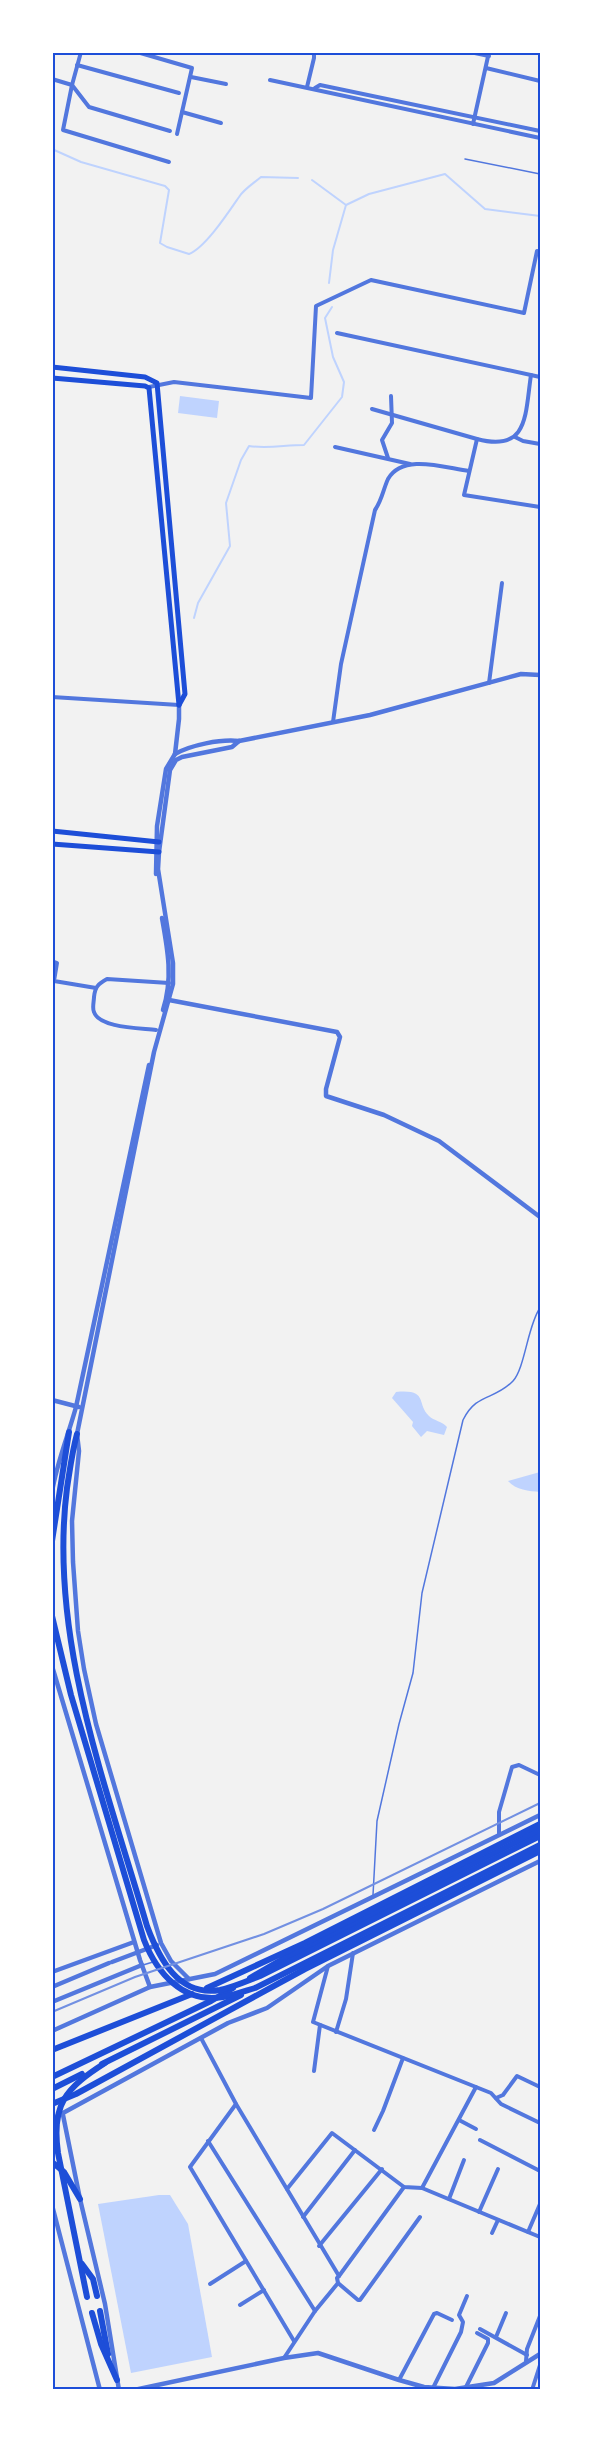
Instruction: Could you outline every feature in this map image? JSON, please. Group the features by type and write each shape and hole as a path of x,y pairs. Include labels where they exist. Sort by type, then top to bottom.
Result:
{"highway":[{"path":"52,1541 69,1432"},
{"path":"77,1434 72,1451 64,1514 63,1547 67,1613 81,1699 149,1953 164,1977 192,1994 210,1998 223,1997 255,1988"},
{"path":"52,1616 70,1695 129,1879 165,1965 184,1984 198,1989 213,1990 260,1976 540,1836"},
{"path":"52,2050 227,1980 540,1824"},
{"path":"52,2077 212,2001 280,1960 540,1830"},
{"path":"52,2089 540,1845"},
{"path":"52,2104 76,2094 305,1969 540,1851"},
{"path":"87,2297 56,2141 57,2117 66,2095 74,2084 105,2062"},
{"path":"52,2162 64,2172 80,2199"},
{"path":"80,2261 93,2279 97,2296"},
{"path":"100,2311 110,2367"},
{"path":"92,2313 101,2344 117,2380"}],"main road":[{"path":"52,366 151,378 157,384 185,694 179,705"},
{"path":"52,378 148,387 179,705"},
{"path":"52,831 157,842"},
{"path":"52,844 157,851"}],"street":[{"path":"81,52 63,130 169,162"},
{"path":"137,52 191,67 191,77 177,134"},
{"path":"307,87 314,57 314,54 310,52"},
{"path":"470,52 489,54 473,124"},
{"path":"77,65 179,93"},
{"path":"486,68 540,81"},
{"path":"191,77 226,84"},
{"path":"52,80 72,85 89,108 170,131"},
{"path":"270,80 315,88 320,85 540,130"},
{"path":"315,88 318,92 540,138"},
{"path":"182,112 221,123"},
{"path":"148,387 174,382 311,398 316,306 371,280 524,313 537,251"},
{"path":"337,333 540,377"},
{"path":"372,409 477,439 501,443 515,437 525,416 531,375"},
{"path":"388,459 382,440 392,423 391,396"},
{"path":"515,437 540,444"},
{"path":"477,439 464,495 540,507"},
{"path":"335,447 410,464 469,471"},
{"path":"333,722 341,664 375,510 382,500 391,475 410,464"},
{"path":"489,682 502,583"},
{"path":"175,754 185,749 231,740 239,741 395,709 521,674 540,675"},
{"path":"52,697 179,705 175,754 166,769 155,869 171,983 154,1052 93,1340 69,1432 60,1452 52,1492"},
{"path":"177,735 180,747 185,749"},
{"path":"162,804 170,771 176,760 232,747 239,741"},
{"path":"52,961 57,963 54,981 96,988"},
{"path":"156,1030 114,1025 99,1020 93,1011 96,988 98,984 107,979 171,983"},
{"path":"168,1000 156,1030 93,1340 77,1434 79,1451 72,1521 72,1552 78,1630 96,1724 161,1943 169,1957 189,1979"},
{"path":"168,1000 337,1032 340,1037 326,1096 384,1116 439,1141 540,1217"},
{"path":"52,1400 83,1408"},
{"path":"52,1666 134,1942 150,1987"},
{"path":"499,1835 499,1812 512,1767 519,1764 540,1775"},
{"path":"52,2031 150,1987 215,1974 540,1815"},
{"path":"52,2119 228,2023 267,2008 328,1966 540,1861"},
{"path":"52,1972 134,1942"},
{"path":"52,1987 161,1943"},
{"path":"336,2032 346,1999 353,1953"},
{"path":"52,2002 142,1965"},
{"path":"328,1966 313,2022 491,2093 501,2104 540,2123"},
{"path":"314,2071 320,2025"},
{"path":"201,2038 236,2104 339,2276"},
{"path":"374,2130 403,2058"},
{"path":"496,2098 503,2095 517,2076 540,2087"},
{"path":"422,2188 476,2087"},
{"path":"236,2104 190,2166 294,2341"},
{"path":"63,2115 105,2304 119,2390"},
{"path":"459,2120 476,2129"},
{"path":"286,2189 332,2133 404,2187 422,2188 540,2237"},
{"path":"480,2140 540,2171"},
{"path":"208,2141 315,2311"},
{"path":"303,2217 355,2150"},
{"path":"449,2199 464,2160"},
{"path":"319,2246 382,2169"},
{"path":"479,2212 498,2169"},
{"path":"284,2358 315,2311 338,2283 337,2278 404,2187"},
{"path":"528,2232 540,2204"},
{"path":"52,2205 100,2390"},
{"path":"338,2283 360,2300 420,2217"},
{"path":"492,2233 498,2220"},
{"path":"210,2284 246,2261"},
{"path":"240,2305 264,2290"},
{"path":"433,2388 461,2332 463,2322 459,2312 467,2296"},
{"path":"399,2380 434,2314 437,2313 452,2320"},
{"path":"496,2337 506,2313"},
{"path":"526,2361 540,2316"},
{"path":"466,2386 488,2343 488,2339 479,2331 496,2337 526,2355"},
{"path":"134,2390 284,2358 318,2353 399,2380 433,2388 451,2389 466,2386 482,2388 540,2354"},
{"path":"532,2390 540,2366"}],"lane":[{"path":"465,159 540,174"},
{"path":"373,1896 377,1821 413,1673 422,1593 463,1420 474,1403 497,1393 514,1380 540,1308"},
{"path":"142,1965 169,1957"}],"water":[{"path":"180,396 219,401 217,418 178,413"},
{"path":"396,1392 418,1395 429,1416 447,1427 444,1435 427,1431 421,1437 412,1426 413,1422 392,1398"},
{"path":"540,1472 540,1492 519,1488 508,1481"},
{"path":"170,2195 188,2224 212,2357 131,2373 98,2204"}],"waterway":[{"path":"52,149 81,162 165,186 169,190 160,243 189,254 209,238 241,194 261,177 298,178"},
{"path":"329,283 333,250 346,205 369,194 445,174 485,209 540,216"},
{"path":"312,180 346,205"},
{"path":"194,618 198,603 230,546 226,503 241,460 249,446 304,445 342,397 344,382 333,357 325,318 332,307"}],"railway":[{"path":"52,2012 135,1977 264,1934 323,1909 540,1803"}]}
